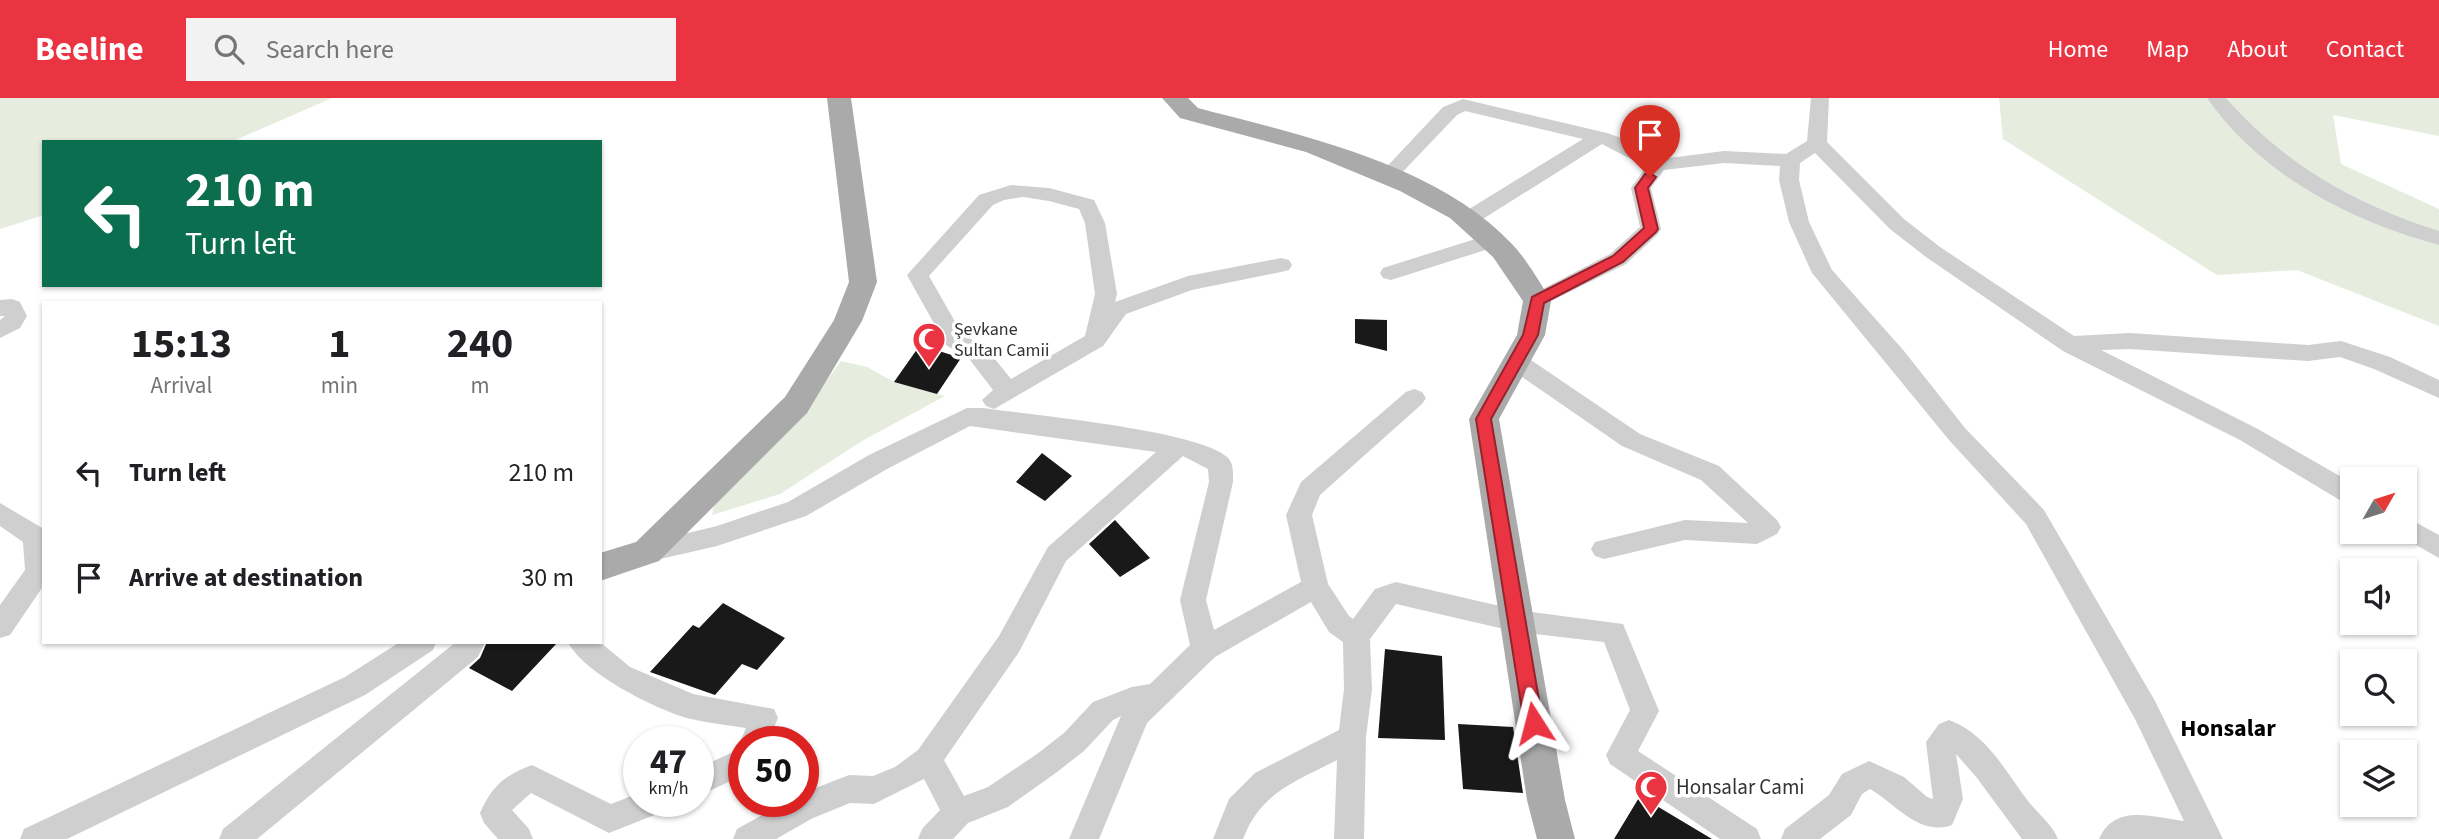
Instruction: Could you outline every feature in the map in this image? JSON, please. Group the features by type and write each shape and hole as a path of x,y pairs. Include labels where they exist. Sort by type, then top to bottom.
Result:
{"main road":[{"path":"602,566 647,552 796,405 848,321 863,282 839,98"},
{"path":"1174,98 1189,113 1315,146 1388,176 1459,212 1503,251 1537,300 1531,335 1483,419 1546,800 1556,839"}],"street":[{"path":"1820,98 1817,143 1906,231 2071,345 2248,434 2340,488"},
{"path":"2216,98 2232,118 2290,172 2310,185 2366,214 2439,238"},
{"path":"1388,176 1450,111 1462,105 1600,137 1620,144 1658,165 1724,157 1790,160 1817,143"},
{"path":"1468,219 1600,137"},
{"path":"1790,160 1789,180 1799,222 1823,273 1896,357 1956,434 2035,517 2145,710 2207,839"},
{"path":"1537,300 1618,259 1651,229 1641,188 1658,165"},
{"path":"1007,391 978,354 954,339 918,275 986,201 1004,193 1028,190 1087,205 1095,223 1106,294 1095,340"},
{"path":"1391,273 1491,241"},
{"path":"647,552 717,536 797,509 878,462 967,417 1095,340 1118,309 1188,283 1281,265"},
{"path":"0,308 12,307 16,316 12,323 0,330"},
{"path":"2071,345 2130,341 2308,353 2342,349 2382,363 2439,390"},
{"path":"1517,362 1630,440 1710,473 1768,527 1757,534 1685,530 1604,548"},
{"path":"1356,638 1339,624 1315,587 1299,515 1310,489 1414,398"},
{"path":"967,417 983,416 1178,446 1196,450 1220,465 1221,482 1193,600 1205,649"},
{"path":"748,839 802,808 849,789 874,790 905,776 928,759 1009,644 1057,554 1178,446"},
{"path":"0,513 36,537 38,572 0,627"},
{"path":"2417,534 2439,548"},
{"path":"1084,839 1136,715 1205,649 1315,587"},
{"path":"1349,839 1352,737 1359,689 1356,638 1384,597 1396,593 1517,621 1614,632 1645,711 1620,755 1746,839"},
{"path":"35,839 355,686 420,644"},
{"path":"234,839 471,644"},
{"path":"583,644 620,674 690,706 764,718 761,726"},
{"path":"933,839 957,813 998,797 1047,763 1074,742 1103,711 1132,699 1157,695"},
{"path":"1796,839 1840,805 1852,784 1869,774 1894,787 1919,809 1941,815 1948,799 1940,742 1949,733 1964,741 1986,763 2024,823 2043,839"},
{"path":"1228,839 1240,809 1265,783 1352,737"},
{"path":"928,759 957,813"},
{"path":"518,839 495,813 500,799 514,785 532,778 609,819 623,813"},
{"path":"2115,839 2126,828 2207,839"}],"shaded area":[{"path":"0,98 332,98 236,140 42,140 42,216 0,229"},
{"path":"1999,98 2439,98 2439,136 2333,115 2341,164 2439,209 2439,326 2297,270 2217,275 2003,139"},
{"path":"841,361 867,367 894,382 945,396 862,441 780,494 712,515 714,505 781,436"}],"building":[{"path":"1355,319 1387,320 1387,351 1355,343"},
{"name":"Şevkane Sultan Camii","path":"920,345 961,358 937,394 894,382"},
{"path":"1042,453 1072,476 1045,501 1016,482"},
{"path":"1115,520 1150,558 1120,577 1089,544"},
{"path":"723,603 785,638 757,670 742,664 715,695 650,672 693,625 699,628"},
{"path":"486,644 556,644 512,691 469,668 480,658"},
{"path":"1385,649 1442,656 1445,740 1378,738"},
{"path":"1458,724 1513,727 1523,793 1463,789"},
{"name":"Honsalar Cami","path":"1640,796 1712,839 1614,839"}],"place":[{"name":"Şevkane Sultan Camii","path":"929,369"},
{"name":"Honsalar Cami","path":"1651,817"}],"district":[{"name":"Honsalar","path":"2228,728"}],"route":[{"path":"1534,723 1483,419 1531,335 1537,300 1618,259 1651,229 1641,188 1650,177"}]}
